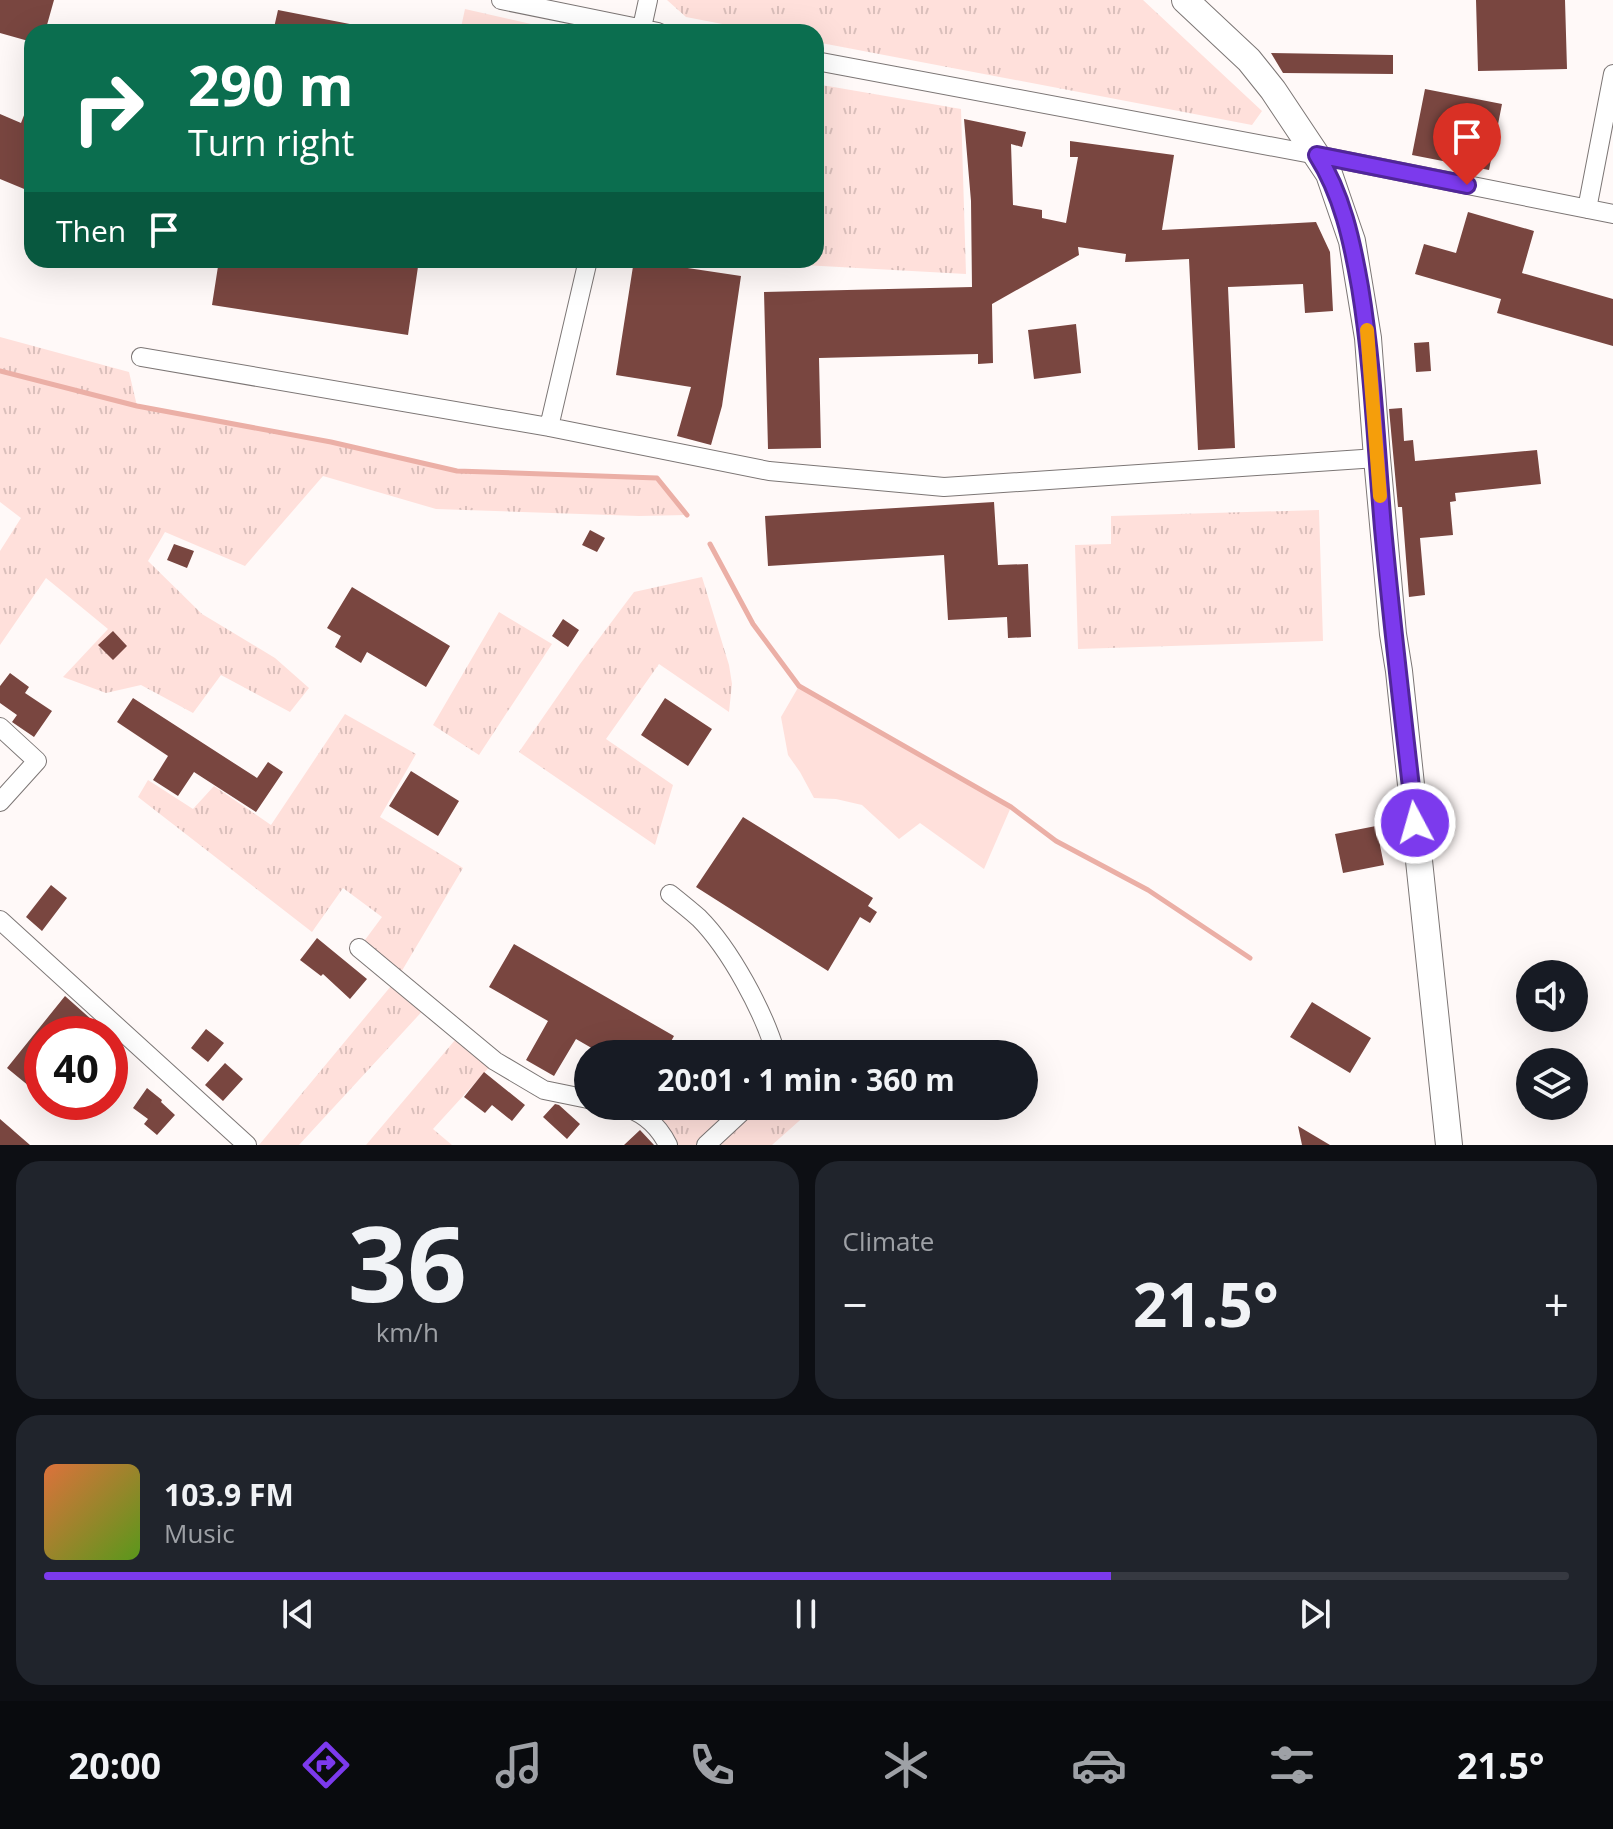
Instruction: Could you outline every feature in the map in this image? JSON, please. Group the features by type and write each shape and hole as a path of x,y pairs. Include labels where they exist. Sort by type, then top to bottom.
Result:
{"street":[{"path":"501,0 614,24"},
{"path":"647,24 648,0"},
{"path":"1185,0 1249,60 1273,90 1329,174 1352,241 1368,338 1393,634 1449,1145"},
{"path":"824,63 1613,214"},
{"path":"1587,209 1613,74"},
{"path":"549,427 586,268"},
{"path":"141,357 549,427 769,471 944,487 1377,458"},
{"path":"0,727 37,761 0,802"},
{"path":"670,894 700,919 729,956 759,1011 770,1040"},
{"path":"0,920 247,1145"},
{"path":"359,948 495,1061 544,1090 574,1096"},
{"path":"649,1120 662,1132 668,1145"},
{"path":"706,1145 733,1120"}],"green space":[{"path":"667,0 1143,0 1262,111 1252,125 824,44 824,24 722,24 686,17"},
{"path":"465,9 531,24 462,24"},
{"path":"824,85 961,109 966,274 824,266"},
{"path":"0,337 129,372 137,406 331,442 457,471 657,478 687,515 436,509 323,476 245,566 165,532 148,561 202,614 275,658 309,688 290,712 221,675 193,713 141,685 106,693 63,677 108,629 46,578 0,645 0,551 21,518 0,502"},
{"path":"1319,510 1323,641 1078,649 1075,545 1111,544 1111,516"},
{"path":"702,577 729,665 732,684 729,712 659,664 606,739 673,785 655,845 519,752 634,592"},
{"path":"499,612 552,644 479,755 433,725"},
{"path":"799,686 1011,807 984,869 920,823 899,839 862,805 814,798 788,755 781,717"},
{"path":"345,714 416,754 380,817 463,868 397,979 428,1005 299,1145 259,1145 396,980 359,948 382,917 343,888 312,932 138,797 148,780 193,809 214,786 271,825"},
{"path":"461,1033 495,1061 433,1129 452,1145 366,1145"},
{"path":"652,1120 800,1120 772,1145 668,1145"}],"building":[{"path":"0,0 54,0 47,24 24,24 24,40 0,33"},
{"path":"1476,0 1565,0 1567,69 1478,71"},
{"path":"278,10 350,24 275,24"},
{"path":"1271,53 1393,55 1393,74 1283,73"},
{"path":"1425,89 1502,104 1489,170 1412,155"},
{"path":"0,114 21,123 24,115 24,189 0,179"},
{"path":"964,119 1026,132 1022,147 1011,144 1013,205 1042,210 1042,218 1066,223 1078,157 1070,157 1070,141 1174,155 1162,230 1316,222 1330,252 1333,311 1305,313 1303,284 1228,287 1235,448 1198,450 1189,259 1125,262 1126,254 1078,247 1079,255 992,304 993,363 978,364 978,354 819,358 821,448 768,449 764,292 972,287 971,201"},
{"path":"1468,212 1534,231 1522,273 1613,299 1613,346 1497,313 1501,299 1415,274 1424,244 1456,253"},
{"path":"218,268 418,268 408,335 212,305"},
{"path":"633,268 688,268 741,276 722,406 711,445 677,436 691,387 616,375"},
{"path":"1076,324 1081,373 1034,379 1028,330"},
{"path":"1429,342 1431,371 1416,372 1414,343"},
{"path":"1402,408 1404,441 1413,440 1415,461 1537,450 1541,484 1455,493 1456,501 1450,502 1453,535 1420,538 1425,595 1409,597 1402,507 1398,507 1389,409"},
{"path":"994,502 998,565 1028,564 1031,637 1008,638 1007,617 948,620 944,555 768,566 765,516"},
{"path":"590,530 605,538 597,552 582,545"},
{"path":"174,544 194,551 187,568 167,560"},
{"path":"352,587 450,646 426,687 367,652 361,663 335,647 341,636 327,628"},
{"path":"563,619 579,630 568,647 552,636"},
{"path":"113,631 127,646 113,660 98,645"},
{"path":"10,673 29,687 25,693 52,711 34,737 12,722 17,715 0,703 0,686"},
{"path":"133,698 257,778 268,762 283,772 256,812 194,772 178,796 153,780 168,756 117,722"},
{"path":"665,698 712,729 688,766 641,735"},
{"path":"411,771 459,801 438,836 389,806"},
{"path":"743,817 873,898 868,906 877,912 870,923 860,917 828,971 696,887"},
{"path":"1376,826 1384,865 1343,873 1335,834"},
{"path":"51,885 67,898 42,931 26,917"},
{"path":"317,938 367,979 350,999 323,974 321,976 300,960"},
{"path":"514,944 674,1036 672,1040 576,1039 554,1076 526,1060 548,1021 489,987"},
{"path":"65,996 88,1016 49,1016"},
{"path":"1312,1002 1371,1038 1350,1073 1290,1037"},
{"path":"206,1029 224,1043 208,1062 191,1048"},
{"path":"24,1047 24,1082 7,1068"},
{"path":"225,1063 243,1079 223,1101 205,1085"},
{"path":"484,1072 525,1105 512,1121 492,1105 485,1113 464,1097"},
{"path":"147,1088 175,1115 157,1135 144,1124 148,1119 133,1108"},
{"path":"555,1104 580,1124 567,1139 543,1117"},
{"path":"0,1119 30,1145 0,1145"},
{"path":"1298,1126 1330,1145 1302,1145"},
{"path":"640,1130 654,1145 624,1145"}],"waterway":[{"path":"0,371 137,406 331,442 457,471 657,478 687,515"},
{"path":"710,544 753,624 799,686 1011,807 1056,841 1148,890 1250,958"}],"slow traffic":[{"path":"1367,330 1380,496"}],"route":[{"path":"1415,823 1393,634 1368,338 1352,241 1329,174 1317,155 1467,185"}]}
